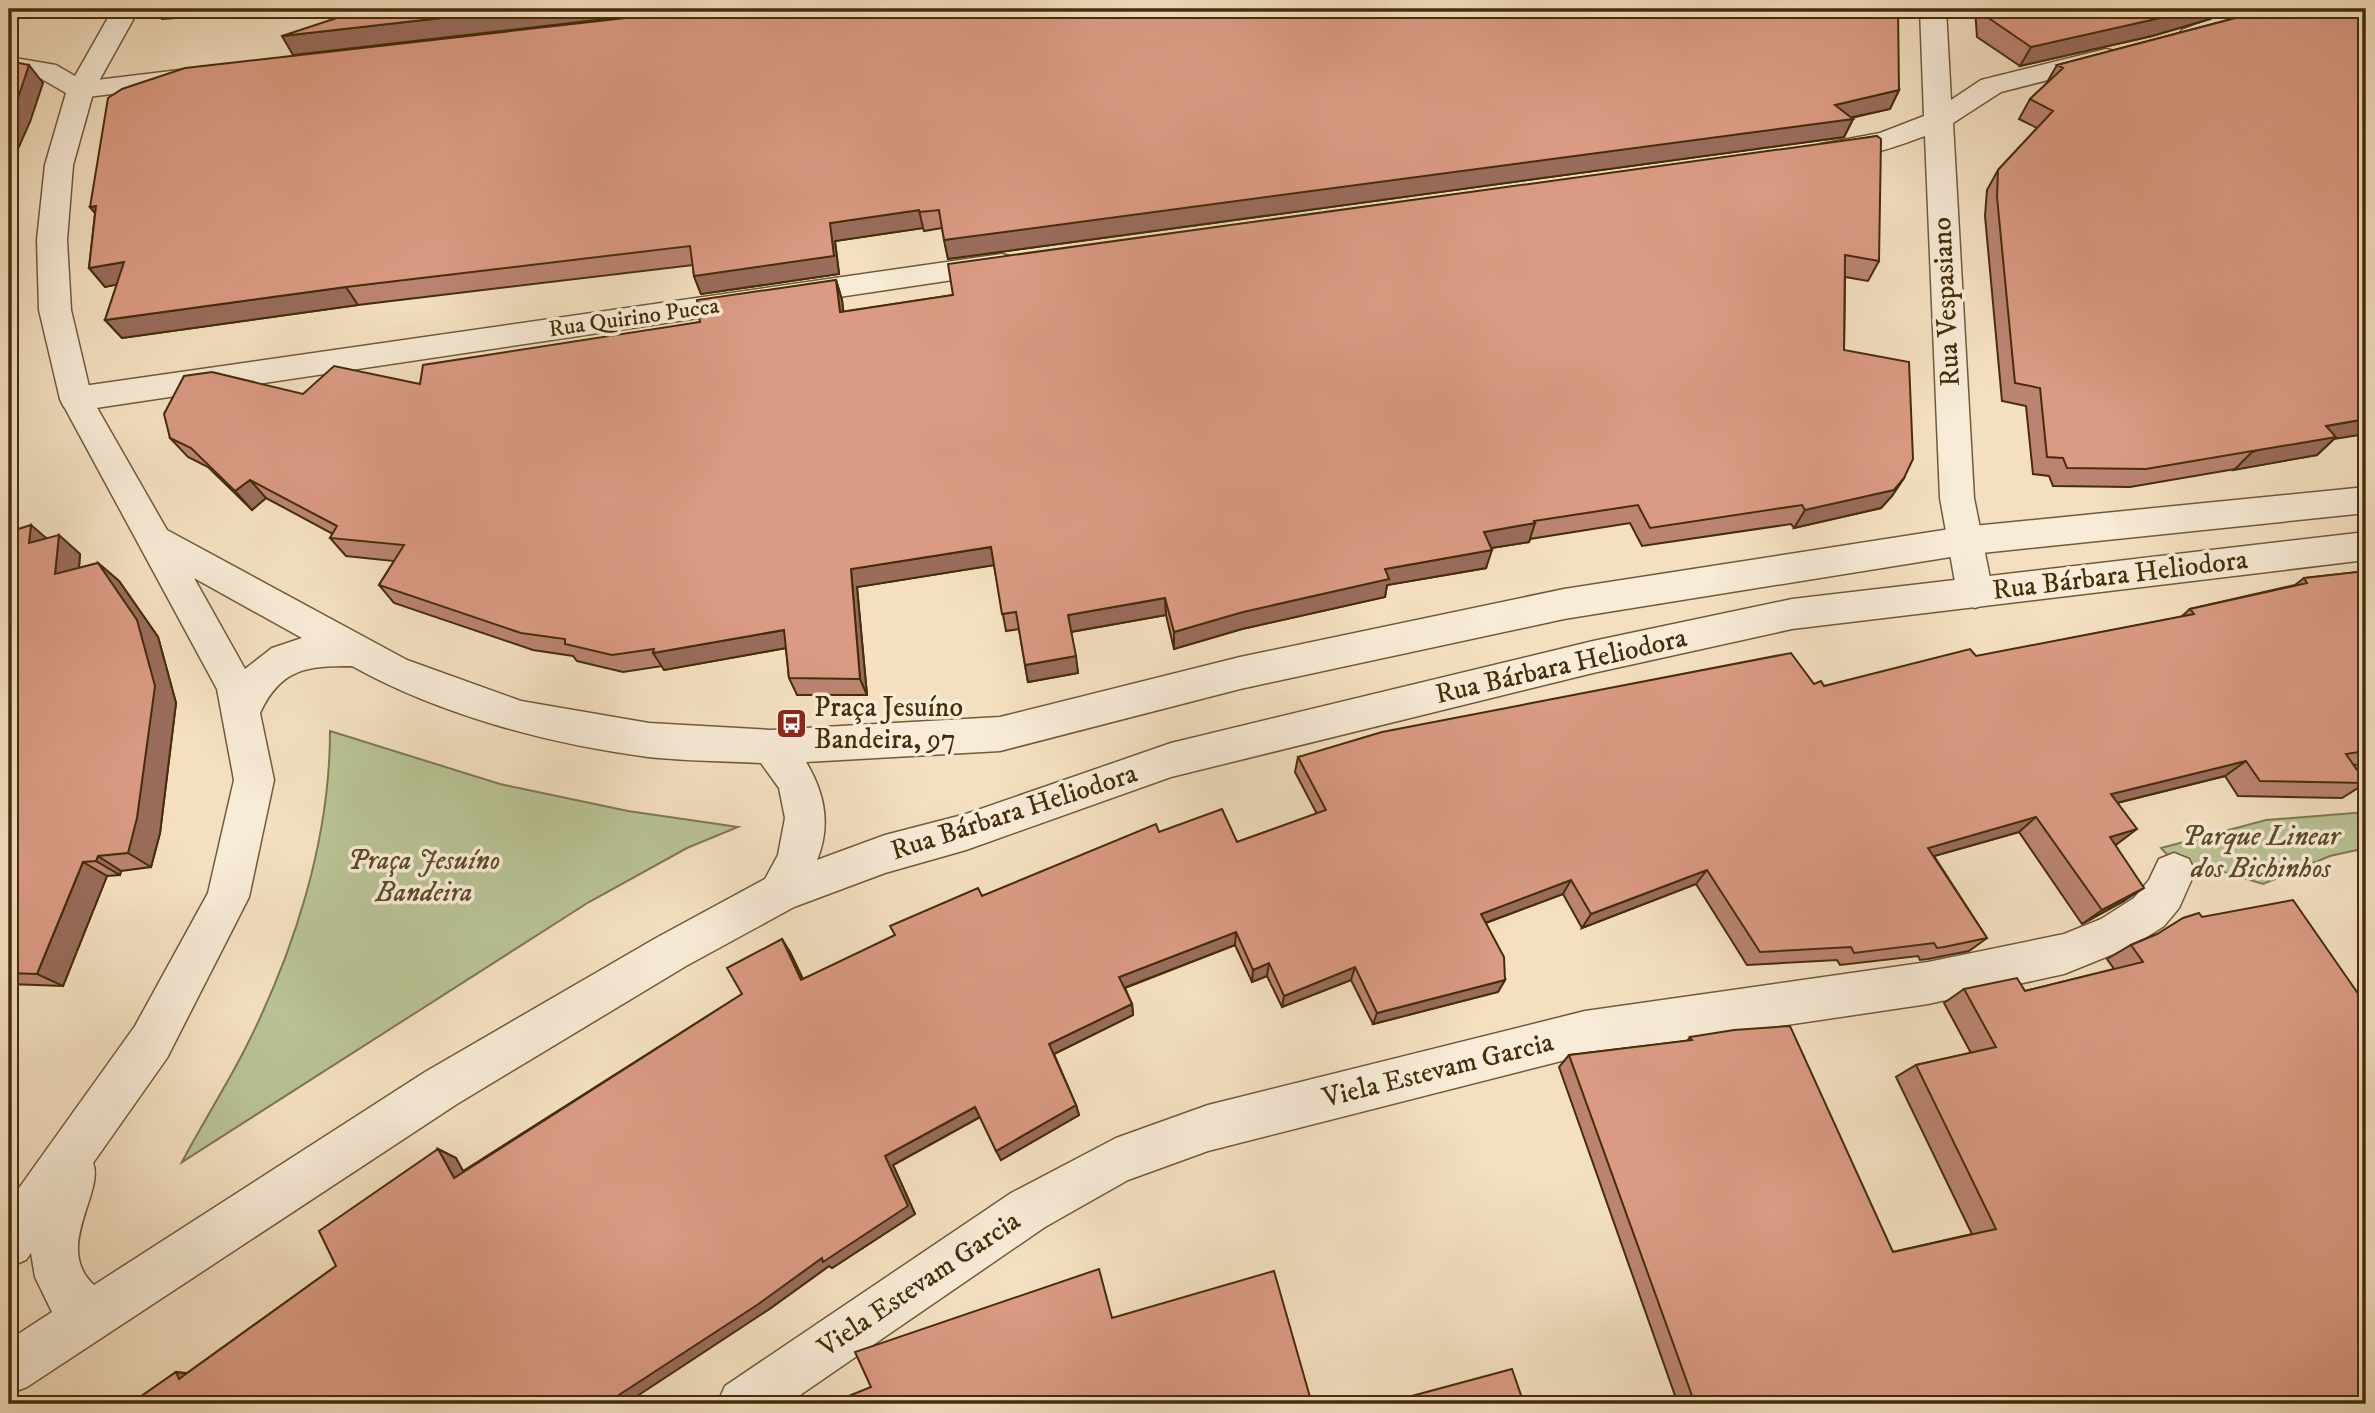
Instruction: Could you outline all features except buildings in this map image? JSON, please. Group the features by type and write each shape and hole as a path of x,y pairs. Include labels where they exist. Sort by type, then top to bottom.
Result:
{"street":[{"path":"9,1244 151,1042 228,897 254,780 236,687 76,400 55,310 52,240 58,165 80,90 127,9"},
{"name":"Rua Vespasiano","path":"1933,9 1956,484 1963,541 1975,593"},
{"path":"2171,42 2220,27 2257,9"},
{"path":"1802,154 1886,141 1937,121 1962,102 1991,86 2132,51"},
{"path":"9,65 47,71 80,90 224,73"},
{"name":"Rua Quirino Pucca","path":"76,400 1030,260"},
{"name":"Rua Bárbara Heliodora","path":"771,747 1000,734 1240,673 1564,604 1963,541 2366,500"},
{"path":"9,1369 441,1088 671,952 780,894 800,855 805,835 806,807 798,781 784,759 771,747 649,740 520,717 394,671 156,540"},
{"name":"Rua Bárbara Heliodora","path":"780,894 885,854 967,832 1171,760 1593,657 1792,614 2366,546"},
{"path":"241,713 258,679 268,668 285,658 318,649 360,651"},
{"name":"Viela Estevam Garcia","path":"743,1404 1028,1210 1116,1161 1208,1128 1585,1033 1928,984 2064,954 2116,933 2149,912 2164,894 2174,872"},
{"path":"80,1145 55,1233 56,1268 68,1293 92,1314"}],"green space":[{"name":"Praça Jesuíno Bandeira","path":"330,731 500,784 628,811 738,827 687,848 589,902 182,1162 245,1049 279,974 293,935 306,895 324,813"},
{"name":"Parque Linear dos Bichinhos","path":"2366,812 2366,848 2330,856 2263,884 2217,870 2186,875 2161,848 2266,820"}],"place":[{"name":"Praça Jesuíno Bandeira, 97","path":"791,723"}]}
